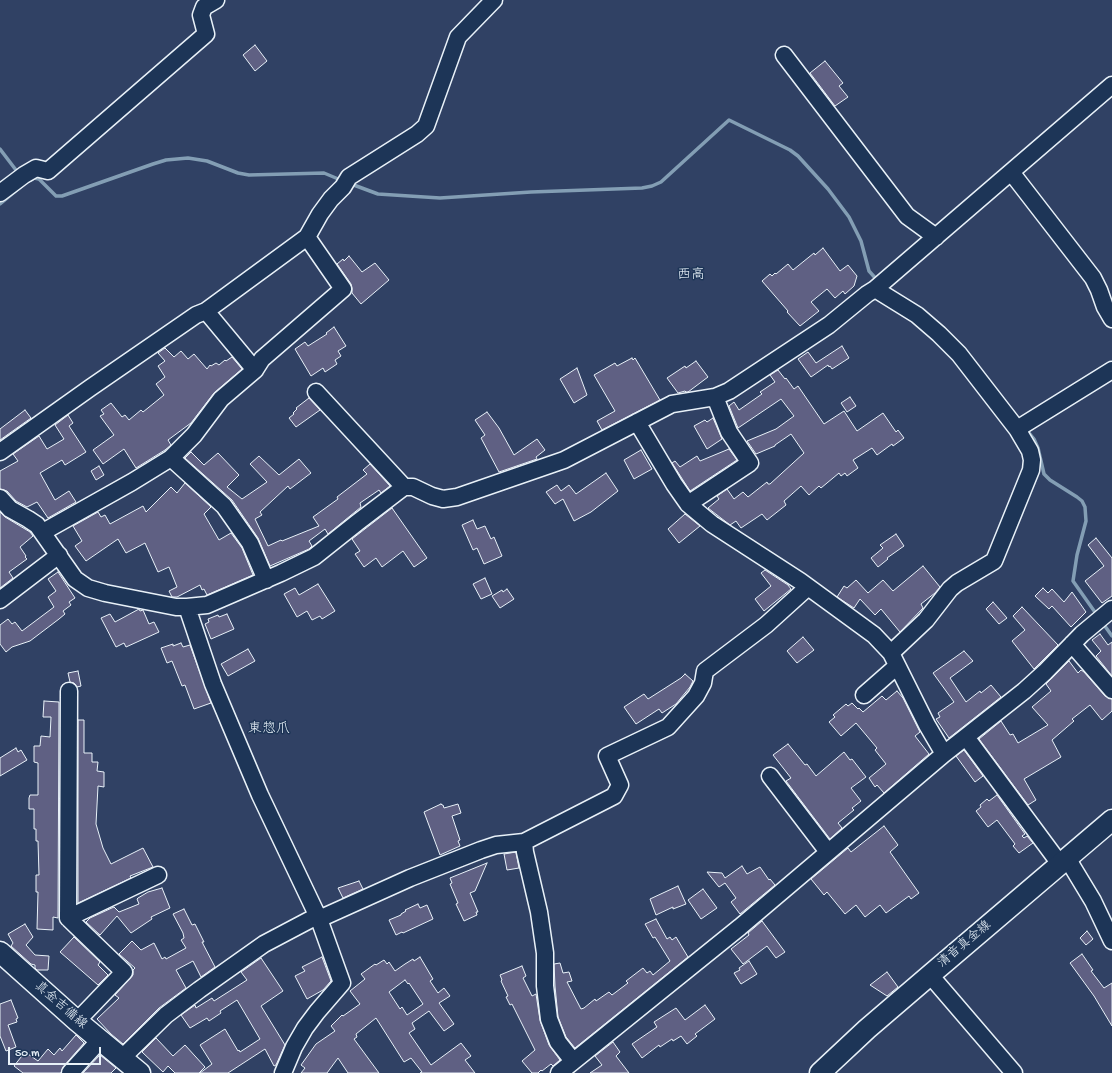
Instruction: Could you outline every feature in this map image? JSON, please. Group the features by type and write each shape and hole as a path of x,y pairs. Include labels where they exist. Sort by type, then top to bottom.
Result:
{"main road":[{"name":"清音真金線","path":"820,1073 930,975 1112,820"},
{"name":"真金吉備線","path":"0,952 77,1021 140,1073"}],"street":[{"path":"0,194 24,174 36,168 48,171 206,34 201,15 204,7 216,0"},
{"path":"0,452 102,379 196,315 206,311 307,238 320,214 349,178 417,134 426,126 458,37 494,0"},
{"path":"784,55 908,216 936,237"},
{"path":"0,498 10,509 37,525 75,580 88,588 176,607 207,605 266,580 314,557 404,487 413,487 432,496 444,499 458,497 564,460 672,404 729,392 829,325 875,289 1112,85"},
{"path":"1011,172 1093,278 1105,307 1112,318"},
{"path":"43,532 132,482 171,458 194,435 221,399 255,370 262,359 343,289 307,238"},
{"path":"864,695 894,660 950,588 994,561 1031,470 1032,460 1030,451 1017,428 959,354 939,334 916,315 875,289"},
{"path":"206,311 255,370"},
{"path":"1017,428 1112,370"},
{"path":"316,392 404,487"},
{"path":"688,504 750,463 729,432 715,396"},
{"path":"637,422 674,484 688,504 712,524 808,587 874,636 894,660 927,725 944,754"},
{"path":"171,458 224,506 250,543 266,580"},
{"path":"0,600 59,555"},
{"path":"122,1058 166,1015 264,944 318,917 481,850 496,845 524,842 614,796 620,785 607,756 668,727 696,696 703,683 705,671 766,625 808,587"},
{"path":"186,607 212,684 260,795 318,917 342,983 305,1028 294,1047 283,1073"},
{"path":"559,1073 740,927 944,754 1024,691 1072,644 1112,609"},
{"path":"1072,644 1112,690"},
{"path":"69,690 68,918 124,972 77,1021"},
{"path":"966,737 1064,861 1093,901 1112,940"},
{"path":"770,776 828,852"},
{"path":"524,842 539,912 545,953 545,986 549,1019 558,1042 573,1061"},
{"path":"68,918 158,875"},
{"path":"930,975 1014,1073"},
{"path":"70,1073 100,1040"}],"building":[{"path":"255,45 267,61 255,71 243,55"},
{"path":"825,61 843,83 839,86 848,97 835,106 810,73"},
{"path":"823,248 840,271 848,265 857,276 854,286 845,294 843,291 835,298 827,289 811,302 819,311 800,326 762,281 770,274 772,276 775,273 776,274 788,264 793,270 814,253 815,255"},
{"path":"349,256 362,272 375,263 389,280 361,304 352,293 351,284 337,264 343,259 344,261"},
{"path":"334,327 346,346 338,351 341,356 335,360 337,364 325,372 323,368 311,376 295,349 305,342 308,346 327,334 326,333"},
{"path":"842,346 849,358 832,369 828,365 811,377 798,359 808,352 816,363"},
{"path":"165,348 174,357 181,351 188,359 194,354 207,369 210,365 211,366 216,363 219,365 232,357 242,369 214,393 191,423 168,440 171,445 165,450 136,468 124,449 103,464 93,450 114,435 100,416 104,414 101,410 111,403 122,417 125,415 129,420 141,410 143,412 164,395 156,384 165,377 158,366 165,361 158,353"},
{"path":"632,358 633,360 635,358 660,400 602,430 597,421 615,411 594,375 615,363 617,366"},
{"path":"696,361 708,377 688,392 685,391 678,393 667,378 685,366 686,368"},
{"path":"577,368 587,395 574,403 560,379"},
{"path":"778,370 794,389 798,386 824,424 844,411 857,431 883,413 896,432 898,430 904,438 893,446 892,444 877,455 872,448 853,460 858,468 847,476 845,473 841,476 839,473 821,488 819,486 809,495 801,486 784,501 786,505 767,520 762,514 741,528 736,521 730,525 708,508 719,499 717,496 727,489 734,499 743,492 748,497 767,482 770,484 804,453 791,434 775,446 756,454 747,441 776,429 794,416 781,399 738,428 729,406 734,402 739,410 762,394 760,392 775,382 770,375"},
{"path":"850,397 856,406 847,412 841,403"},
{"path":"309,398 320,410 296,427 289,418 294,414 293,413 297,409 296,408"},
{"path":"25,410 31,418 0,440 0,429"},
{"path":"487,412 499,428 514,455 537,439 545,450 536,457 537,459 499,472 481,438 485,435 475,420"},
{"path":"68,415 73,423 69,426 86,452 65,465 62,460 40,473 55,500 69,491 76,502 48,518 37,502 27,507 16,501 7,491 0,489 0,471 18,461 13,454 39,436 47,449 64,439 55,425"},
{"path":"713,418 722,439 707,449 694,426 705,420 707,422"},
{"path":"729,449 737,460 690,491 672,463 675,461 680,467 697,456 700,461"},
{"path":"641,450 652,469 634,479 624,460"},
{"path":"191,452 204,465 218,453 239,475 227,487 242,499 267,482 250,464 259,456 279,475 299,459 311,473 290,489 288,486 260,512 262,515 255,519 268,546 319,526 313,517 338,499 337,497 367,474 363,470 370,464 390,486 381,493 379,490 360,503 361,507 328,534 325,529 309,541 312,546 309,549 270,566 258,538 232,500 185,458"},
{"path":"99,466 104,475 96,480 91,471"},
{"path":"606,473 618,491 591,512 574,521 563,499 555,504 546,492 557,485 561,491 569,485 576,494"},
{"path":"185,483 211,507 204,514 219,540 231,533 242,548 253,575 207,595 204,589 202,590 200,585 177,597 172,597 169,591 177,587 169,567 158,572 145,543 126,553 118,539 86,561 75,546 82,541 73,526 98,512 101,517 105,515 110,524 143,506 146,512 171,487 177,493"},
{"path":"392,508 427,558 414,567 403,551 382,567 376,558 364,567 355,554 360,551 352,539"},
{"path":"0,512 5,517 30,532 33,536 20,547 27,559 9,572 13,578 0,588"},
{"path":"685,514 700,526 679,543 668,529"},
{"path":"473,520 477,529 485,526 491,539 494,537 502,556 484,564 477,548 473,550 462,525"},
{"path":"896,534 904,546 887,558 888,559 878,567 871,558 883,548 880,545"},
{"path":"1096,538 1112,558 1112,596 1102,603 1085,581 1104,566 1088,545"},
{"path":"923,566 940,587 921,604 923,608 900,632 881,609 875,615 860,599 854,608 837,597 844,586 847,588 856,580 868,593 883,580 893,591"},
{"path":"765,570 788,585 791,589 764,611 755,599 771,586 761,573"},
{"path":"58,572 75,598 69,602 71,605 63,611 65,614 30,641 12,647 6,652 0,644 0,625 8,619 12,624 15,622 22,631 54,607 48,597 56,591 48,579"},
{"path":"485,578 492,594 481,599 473,584"},
{"path":"318,584 335,611 322,619 320,616 312,620 307,611 297,617 284,594 295,588 299,595"},
{"path":"1043,588 1048,593 1052,589 1064,602 1072,592 1086,612 1071,627 1052,606 1049,609 1035,596"},
{"path":"507,589 514,599 500,608 492,596 502,590 503,592"},
{"path":"993,602 1007,618 999,624 986,609"},
{"path":"1022,607 1058,645 1034,669 1012,641 1025,630 1013,616"},
{"path":"139,609 140,611 143,610 149,624 154,622 159,632 126,647 124,643 116,647 101,618 110,614 115,622"},
{"path":"227,614 234,629 211,639 205,624 209,622 208,619 218,615 219,617"},
{"path":"1100,634 1108,645 1112,642 1112,676 1096,656 1101,651 1092,640"},
{"path":"803,637 814,650 797,663 787,651"},
{"path":"181,643 183,647 190,645 211,703 194,709 185,685 182,686 172,661 167,663 161,648"},
{"path":"248,649 255,661 228,676 221,664"},
{"path":"964,651 973,661 950,678 966,702 980,691 981,693 991,685 1001,697 949,738 936,719 940,717 938,713 954,702 933,673"},
{"path":"1069,661 1078,673 1081,670 1084,672 1105,696 1112,699 1112,711 1102,720 1090,705 1072,719 1074,721 1052,740 1061,757 1024,779 1036,800 1028,805 979,739 1001,721 1010,735 1013,734 1018,743 1048,725 1032,707 1051,691 1046,684"},
{"path":"78,671 81,686 77,687 74,683 70,682 68,673"},
{"path":"685,674 693,681 676,704 662,713 659,709 636,724 624,707 644,694 648,699"},
{"path":"897,691 903,698 920,732 915,736 929,754 884,793 877,785 875,787 869,778 886,764 875,750 877,748 856,723 841,736 829,722 835,717 833,715 846,704 848,706 852,703 863,712 882,696 886,700"},
{"path":"44,701 59,702 58,918 53,917 53,930 37,929 38,892 36,892 36,875 39,875 38,841 36,841 36,829 34,829 34,809 29,809 30,795 38,795 38,763 34,762 34,746 40,746 41,736 50,737 51,717 43,717"},
{"path":"78,720 84,720 84,753 92,753 92,762 98,762 97,771 104,772 104,787 98,786 96,824 103,848 111,864 143,848 153,867 130,876 131,878 78,903"},
{"path":"788,744 816,776 844,752 850,760 852,759 866,777 851,788 861,801 852,808 854,810 838,823 842,828 830,839 786,781 791,778 773,755"},
{"path":"16,748 18,752 21,750 27,760 0,776 0,758"},
{"path":"964,750 983,776 975,782 956,756"},
{"path":"997,795 1025,834 1022,836 1024,838 1027,836 1033,843 1019,853 1013,846 1015,844 997,820 988,827 976,811 987,799 989,801"},
{"path":"441,804 444,808 458,804 461,813 452,816 460,840 458,841 460,846 440,855 424,812"},
{"path":"884,826 898,845 890,852 919,893 911,899 909,896 886,913 880,905 865,917 856,905 845,914 827,892 824,895 811,879 848,848 851,852"},
{"path":"516,852 519,868 507,870 504,854"},
{"path":"487,863 475,891 470,893 478,912 476,912 477,915 464,921 456,904 458,903 450,884 452,883 450,878"},
{"path":"742,866 747,874 760,867 769,880 770,879 775,885 740,914 731,902 736,898 725,883 719,887 707,872 722,873 725,878"},
{"path":"359,881 363,889 343,898 338,888"},
{"path":"678,886 686,904 673,909 673,907 656,915 650,899"},
{"path":"162,888 170,908 151,917 152,919 131,933 117,916 100,935 86,922 90,918 114,907 119,912 139,904 138,898 148,892"},
{"path":"703,889 717,908 701,919 688,900"},
{"path":"418,904 420,908 427,905 433,919 396,935 389,920 401,915 406,911 405,910"},
{"path":"184,909 192,925 195,924 204,942 202,942 215,967 201,977 193,961 176,970 186,988 159,1008 123,1044 97,1019 119,998 115,995 133,975 133,970 135,968 119,954 132,941 141,950 154,943 162,959 165,957 166,959 186,948 181,940 184,938 183,933 173,914"},
{"path":"656,919 667,939 670,937 672,940 676,937 688,957 575,1048 566,1037 558,1017 554,964 560,963 563,973 569,972 572,981 567,982 581,1009 584,1008 595,999 596,1001 609,992 612,995 628,983 626,981 643,968 647,973 650,971 653,975 670,961 655,937 653,938 645,924"},
{"path":"762,921 785,952 776,958 767,946 743,964 731,949 749,935 748,933"},
{"path":"25,924 33,937 26,945 35,955 49,956 48,970 37,970 35,965 31,964 11,946 13,943 8,934"},
{"path":"1087,931 1093,939 1086,945 1080,938"},
{"path":"74,937 100,962 98,965 108,975 98,985 60,952"},
{"path":"1082,954 1093,970 1091,971 1104,988 1112,983 1112,1026 1094,996 1070,963"},
{"path":"322,957 331,981 323,990 307,999 295,976 305,971 302,967"},
{"path":"420,957 433,979 430,981 438,993 444,988 450,996 439,1003 454,1024 444,1031 429,1011 412,1023 415,1029 409,1033 431,1065 461,1043 471,1056 465,1060 475,1073 420,1073 422,1072 411,1058 404,1062 376,1018 356,1034 357,1037 354,1039 379,1073 348,1073 338,1058 327,1073 301,1073 305,1068 301,1065 316,1044 335,1031 331,1026 342,1015 343,1016 360,1004 350,991 365,979 361,974 375,964 376,965 384,960 387,964 389,962 395,971 413,959 414,961","holes":["405,980 408,984 409,983 423,1004 407,1015 402,1007 400,1009 389,992"]},
{"path":"261,958 283,991 261,1006 285,1045 276,1065 274,1066 265,1049 228,1073 200,1073 212,1064 200,1045 225,1029 240,1052 260,1039 237,1000 220,1011 221,1013 209,1021 207,1018 190,1028 181,1015 195,1005 196,1008 212,998 214,1001 247,980 241,972"},
{"path":"749,961 757,974 741,984 734,973 740,970 739,968"},
{"path":"522,966 526,976 523,978 532,996 536,994 540,1020 549,1045 560,1060 553,1066 551,1064 538,1073 532,1073 522,1061 535,1050 512,1004 510,1005 506,997 508,996 501,981 500,975"},
{"path":"887,972 898,987 887,996 870,985"},
{"path":"11,1000 18,1018 16,1019 17,1022 8,1025 16,1047 6,1051 0,1036 0,1004"},
{"path":"705,1005 715,1019 695,1034 697,1036 687,1044 681,1036 673,1041 672,1039 660,1047 659,1045 642,1058 632,1044 657,1027 654,1022 676,1008 685,1020"},
{"path":"76,1035 84,1043 63,1067 61,1073 23,1073 14,1066 25,1052 38,1061 48,1049 54,1055 60,1048 62,1051"},
{"path":"156,1038 173,1056 185,1045 205,1067 199,1073 175,1073 168,1066 163,1072 142,1052"},
{"path":"613,1042 620,1052 616,1056 629,1073 590,1073 602,1065 595,1056"},
{"path":"100,1055 116,1068 111,1073 83,1073"}],"waterway":[{"path":"351,184 378,194 440,198 531,192 642,188 661,182 729,120 790,150 798,156 828,189 849,217 861,241 869,271 878,281"},
{"path":"0,149 19,174"},
{"path":"31,180 34,178 39,179 56,196 62,196 166,160 188,158 207,161 238,173 249,175 324,173 343,181"},
{"path":"0,204 23,185"},
{"path":"1025,428 1034,439 1038,448 1044,474 1050,480 1082,501 1085,507 1086,521 1077,555 1073,581 1097,615"},
{"path":"1102,622 1112,636"}],"district":[{"name":"西高","path":"691,276"},
{"name":"東惣爪","path":"269,730"}]}
